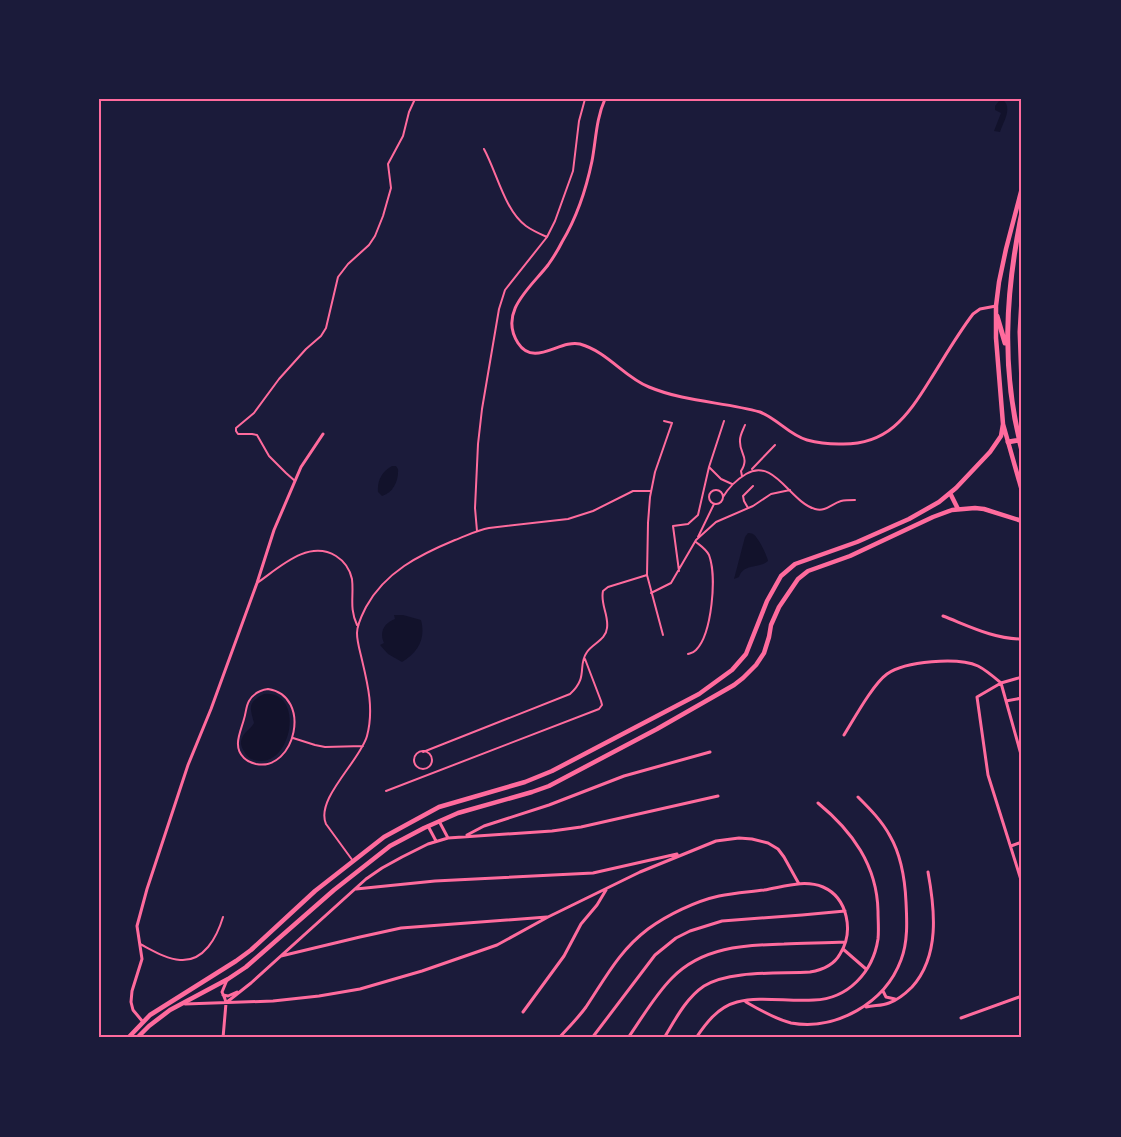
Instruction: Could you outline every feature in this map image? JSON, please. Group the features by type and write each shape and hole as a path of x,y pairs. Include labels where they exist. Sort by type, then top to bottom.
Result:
{"highway":[{"path":"1022,212 1009,288 1006,334 1011,391 1022,451"},
{"path":"1022,297 1020,332 1022,387"},
{"path":"997,316 1008,351"},
{"path":"1008,442 1019,440"}],"main road":[{"path":"1022,188 1006,249 996,306 1003,424 1022,491"},
{"path":"128,1038 150,1015 251,950 315,891 384,837 439,807 544,775 699,694 732,670 747,654 767,601 781,576 795,564 857,542 932,506 950,493 982,462 1002,434 1003,424"},
{"path":"950,493 958,509"},
{"path":"137,1038 159,1018 228,979 260,955 326,897 400,840 458,813 549,786 734,686 761,658 771,625 786,594 803,575 814,568 850,556 933,517 958,509 984,509 1022,521"},
{"path":"177,998 181,1004"}],"street":[{"path":"295,481 269,456 257,435 239,434 236,429 254,413 284,372 323,333 328,323 338,277 348,264 369,245 383,216 391,188 388,164 403,136 415,99"},
{"path":"477,531 475,508 478,444 499,309 506,290 547,237 562,204 573,171 579,121 585,99"},
{"path":"604,99 588,178 577,214 552,259 519,300 513,311 513,332 517,343 525,351 543,353 568,344 581,344 599,353 633,379 649,387 674,396 760,412 809,441 858,444 879,438 905,417 973,314 980,309 996,306"},
{"path":"484,149 514,214 527,227 547,237"},
{"path":"663,635 647,575 651,491 672,423 664,421"},
{"path":"679,571 673,526 688,524 697,518 709,467 724,421"},
{"path":"742,476 741,471 745,459 740,439 745,425"},
{"path":"142,1022 133,1010 131,1002 142,959 137,926 147,889 188,765 211,709 274,530 301,467 323,434"},
{"path":"750,472 774,445"},
{"path":"709,467 723,481 732,484"},
{"path":"723,497 718,490 711,492 709,498 714,504 720,504 732,484 742,476 759,470 779,479 804,504 818,509 828,508 840,501 855,500"},
{"path":"748,508 743,496 753,486"},
{"path":"696,541 716,522 748,508 771,494 790,490"},
{"path":"357,626 376,592 397,571 433,549 477,531 568,519 592,511 633,491 651,491"},
{"path":"651,593 671,584 714,504"},
{"path":"688,654 697,649 703,638 713,597 709,557 706,550 696,541"},
{"path":"257,583 302,554 316,550 331,553 340,559 350,573 351,609 357,626 357,638 369,689 369,726 363,746 338,781 329,799 324,818 354,861"},
{"path":"423,752 430,755 432,761 430,766 424,769 417,766 416,755 423,752 570,694 581,680 587,652 602,639 606,632 603,591 608,587 647,575"},
{"path":"943,616 996,636 1022,639"},
{"path":"386,791 598,709 602,703 584,658"},
{"path":"844,735 878,683 898,667 923,662 959,661 977,665 1001,683 1022,758"},
{"path":"1022,677 1001,683 977,697 988,775 1022,883"},
{"path":"268,689 280,692 286,697 293,711 293,738 278,759 270,763 258,764 243,758 237,741 253,696 268,689"},
{"path":"1006,701 1022,698"},
{"path":"293,738 326,747 363,746"},
{"path":"465,836 484,826 549,805 624,776 710,752"},
{"path":"226,1003 382,868 436,841 465,836 574,828 718,796"},
{"path":"744,1001 784,1021 802,1024 831,1021 843,1018 863,1007 883,991 897,970 904,949 907,927 906,896 901,865 891,837 876,815 858,797"},
{"path":"696,1038 714,1015 730,1005 744,1001 815,1000 839,995 855,985 872,961 878,937 878,904 872,875 867,861 851,835 818,803"},
{"path":"439,821 448,838"},
{"path":"429,826 436,841"},
{"path":"181,1004 273,1001 360,989 497,945 607,888 706,844 729,839 752,839 768,843 778,849 799,884"},
{"path":"1011,846 1022,842"},
{"path":"355,889 435,881 593,873 684,853"},
{"path":"863,1007 881,1005 904,994 918,980 929,959 932,947 933,917 928,872"},
{"path":"559,1038 585,1007 620,955 649,928 676,912 716,897 799,884 815,885 827,889 838,899 845,911 848,926 841,954 831,964 819,970 800,973 734,976 716,981 704,987 684,1006 664,1038"},
{"path":"523,1012 564,956 581,924 607,888"},
{"path":"592,1038 655,955 676,938 722,921 845,911"},
{"path":"140,944 176,959 190,959 204,951 213,941 223,917"},
{"path":"279,957 401,928 548,917"},
{"path":"628,1038 664,986 679,971 697,959 719,951 751,945 845,942"},
{"path":"843,949 867,970"},
{"path":"223,1038 226,1003 222,989 228,979"},
{"path":"222,994 226,996 241,991"},
{"path":"883,991 886,997 897,999"},
{"path":"961,1018 1022,996"}],"shaded area":[{"path":"1003,100 1007,107 1006,115 1000,132 994,131 1001,113 995,110 995,106"},
{"path":"392,466 398,469 396,482 389,492 382,496 378,492 379,480"},
{"path":"748,533 753,534 757,539 768,561 744,570 739,577 734,579 745,537"},
{"path":"394,615 421,620 422,633 419,644 402,662 388,654 380,645 384,643 382,635 384,628 395,619"},
{"path":"264,694 281,698 287,707 290,725 288,735 279,752 264,761 248,757 242,748 241,740 254,723 252,703"}]}
